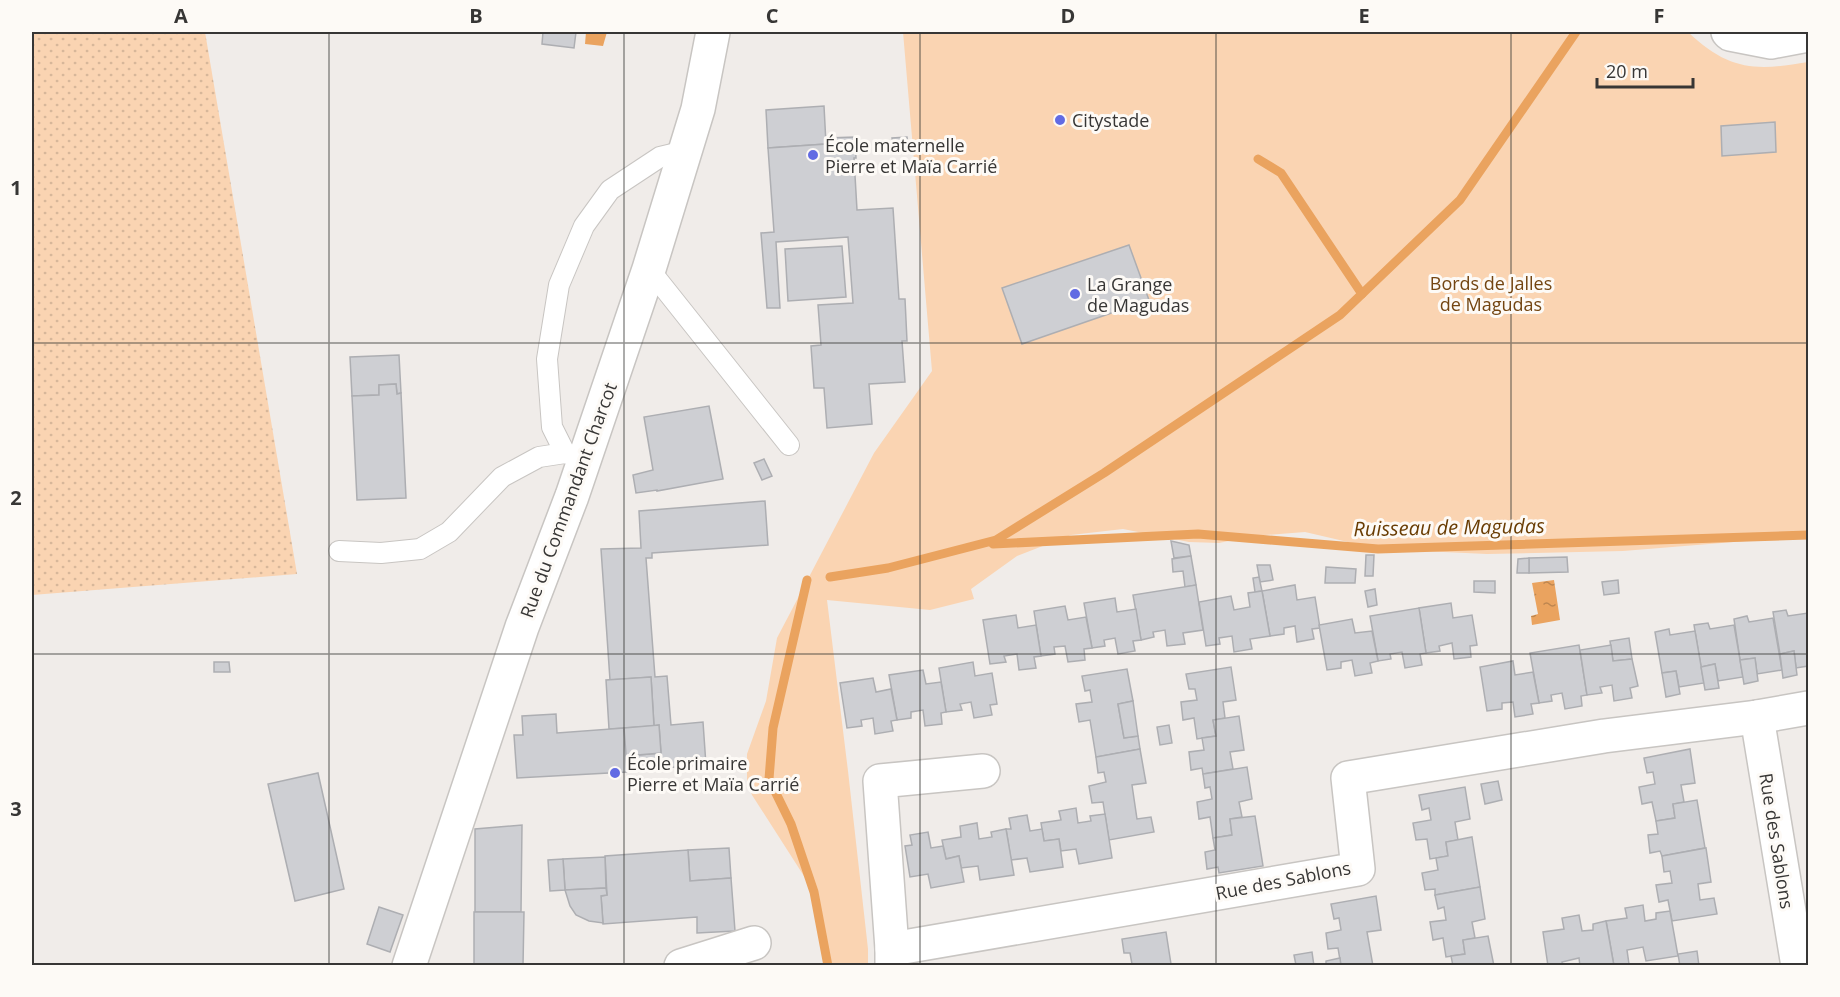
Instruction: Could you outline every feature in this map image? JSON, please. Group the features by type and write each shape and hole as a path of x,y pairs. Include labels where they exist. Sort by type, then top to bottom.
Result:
{"street":[{"name":"Rue du Commandant Charcot","path":"409,966 522,627 575,456 649,269 698,109 713,32"},
{"path":"1728,32 1771,42 1809,35"},
{"name":"Rue des Sablons","path":"983,771 880,781 892,958 1358,868 1348,778 1604,736 1757,717 1809,708"},
{"name":"Rue des Sablons","path":"1757,717 1798,966"},
{"path":"681,966 754,943"}],"lane":[{"path":"575,456 552,428 547,359 559,285 584,226 610,190 660,157 685,151"},
{"path":"649,269 789,445"},
{"path":"339,551 381,553 420,549 449,532 502,477 539,457 575,456"}],"green space":[{"path":"32,32 205,32 297,574 32,595"},
{"name":"Bords de Jalles de Magudas","path":"903,32 1688,32 1717,54 1744,65 1773,67 1808,62 1808,536 1623,551 1487,554 1378,549 1305,532 1252,536 1219,543 1189,542 1123,529 1071,535 1017,556 971,589 974,599 930,610 827,600 868,965 824,965 818,898 752,795 747,782 747,754 766,701 777,638 874,453 932,371"}],"water":[{"path":"586,32 607,32 603,46 585,44"},
{"path":"1554,580 1560,620 1532,625 1531,616 1538,614 1532,583"}],"building":[{"path":"543,32 576,32 574,48 542,44"},
{"path":"824,106 826,144 768,148 766,110"},
{"path":"1775,122 1776,152 1722,156 1721,126"},
{"path":"855,137 857,210 893,208 899,299 905,299 907,341 902,341 905,382 869,384 872,424 827,428 824,388 814,388 811,346 821,345 818,305 853,303 848,237 776,242 780,308 767,308 761,233 774,232 768,148 826,144 826,138"},
{"path":"907,137 909,151 894,153 892,138"},
{"name":"La Grange de Magudas","path":"1129,245 1149,300 1022,344 1002,288"},
{"path":"842,246 846,297 788,301 785,249"},
{"path":"399,355 401,393 397,394 396,384 379,385 379,395 352,396 350,357"},
{"path":"396,384 397,394 401,393 406,498 357,500 352,396 379,395 379,385"},
{"path":"709,406 723,479 636,493 633,475 653,470 644,417"},
{"path":"764,459 772,476 762,480 754,463"},
{"path":"765,501 768,545 652,553 652,558 646,558 655,677 667,676 671,725 703,722 706,765 639,767 638,755 661,753 659,725 654,726 651,677 610,680 601,549 641,548 639,511"},
{"path":"1171,541 1189,545 1191,556 1174,558"},
{"path":"1366,555 1374,555 1373,576 1365,576"},
{"path":"1191,556 1196,585 1185,587 1183,571 1173,572 1172,559"},
{"path":"1567,557 1568,572 1529,573 1529,558"},
{"path":"1529,558 1529,573 1517,573 1518,559"},
{"path":"1257,565 1270,565 1273,580 1260,582"},
{"path":"1326,567 1356,569 1355,583 1325,583"},
{"path":"1259,577 1262,591 1255,592 1253,578"},
{"path":"1618,580 1619,593 1604,595 1602,582"},
{"path":"1474,581 1495,581 1495,593 1474,592"},
{"path":"1196,585 1203,630 1183,633 1185,644 1167,646 1165,630 1153,632 1154,637 1141,640 1133,595"},
{"path":"1295,585 1297,600 1315,597 1320,628 1312,629 1314,639 1297,642 1295,626 1284,628 1284,634 1270,636 1262,591"},
{"path":"1375,589 1377,605 1368,607 1365,591"},
{"path":"1262,591 1270,636 1250,639 1252,649 1234,652 1232,636 1219,638 1220,644 1206,646 1199,602 1231,596 1234,610 1250,607 1248,593"},
{"path":"1115,598 1117,612 1136,609 1141,640 1133,641 1135,651 1118,654 1115,638 1104,640 1105,646 1092,648 1084,603"},
{"path":"1451,603 1453,618 1472,615 1477,645 1470,646 1471,657 1454,659 1452,643 1439,646 1440,651 1426,653 1419,608"},
{"path":"1065,606 1068,620 1086,617 1092,648 1084,649 1085,660 1068,662 1065,646 1054,647 1055,654 1041,656 1034,611"},
{"path":"1419,608 1426,653 1420,654 1422,665 1405,668 1402,652 1390,654 1391,659 1378,661 1370,616"},
{"path":"1786,610 1788,616 1808,613 1808,666 1796,668 1794,651 1780,654 1773,612"},
{"path":"1016,615 1018,628 1036,625 1041,656 1034,657 1036,668 1019,670 1017,654 1004,656 1006,662 990,664 983,620"},
{"path":"1747,616 1749,622 1773,618 1782,670 1757,674 1755,658 1740,660 1734,619"},
{"path":"1352,619 1355,633 1372,631 1378,661 1370,663 1372,673 1355,676 1352,660 1341,662 1341,668 1327,670 1319,625"},
{"path":"1708,623 1710,629 1734,625 1743,677 1718,681 1715,664 1701,667 1694,625"},
{"path":"1669,629 1670,635 1695,631 1704,683 1679,687 1676,671 1662,673 1655,632"},
{"path":"1629,638 1632,659 1613,661 1610,641"},
{"path":"1579,645 1587,695 1581,696 1582,706 1565,709 1562,693 1551,695 1552,701 1539,703 1530,653"},
{"path":"1611,645 1613,661 1632,659 1638,686 1630,688 1632,698 1614,701 1612,685 1600,687 1602,693 1587,695 1580,650"},
{"path":"1794,651 1797,675 1783,678 1780,654"},
{"path":"1755,658 1758,681 1744,684 1740,660"},
{"path":"1513,661 1515,675 1533,672 1539,703 1531,704 1533,714 1515,717 1513,702 1502,703 1502,709 1487,711 1480,667"},
{"path":"214,662 229,662 230,672 214,672"},
{"path":"973,662 975,676 992,673 997,704 990,705 992,715 974,718 971,702 960,704 962,710 946,712 939,668"},
{"path":"1715,664 1719,688 1705,690 1701,667"},
{"path":"1231,667 1236,700 1223,702 1225,718 1213,720 1216,736 1197,739 1194,718 1183,720 1181,702 1197,700 1195,689 1189,689 1186,674"},
{"path":"1127,669 1133,701 1118,704 1124,738 1138,736 1140,749 1096,757 1090,720 1079,722 1076,704 1092,702 1090,690 1085,691 1082,676"},
{"path":"923,670 926,684 941,682 946,712 941,713 942,724 925,726 923,710 911,712 911,718 897,720 889,675"},
{"path":"1676,671 1680,694 1666,697 1662,673"},
{"path":"651,677 654,726 609,729 606,680"},
{"path":"873,678 876,692 891,689 897,720 891,721 893,731 875,734 873,718 861,720 862,726 847,728 840,683"},
{"path":"1133,701 1138,736 1124,738 1118,704"},
{"path":"556,714 557,733 624,728 627,772 517,778 514,735 523,735 522,716"},
{"path":"1239,716 1244,750 1230,752 1233,769 1203,774 1202,768 1191,770 1189,752 1204,750 1202,738 1216,736 1213,720"},
{"path":"659,725 661,753 638,755 639,767 627,768 624,728"},
{"path":"1169,725 1172,743 1160,745 1157,727"},
{"path":"1140,749 1146,783 1132,785 1137,819 1151,817 1154,832 1109,840 1103,802 1092,803 1089,786 1106,782 1104,772 1098,773 1096,757"},
{"path":"1690,749 1695,783 1681,785 1684,802 1673,804 1675,818 1656,821 1652,802 1642,804 1639,787 1655,784 1653,772 1647,773 1644,758"},
{"path":"1247,767 1252,799 1239,802 1242,817 1230,819 1232,835 1213,838 1210,817 1199,819 1197,802 1212,799 1210,787 1205,788 1203,774"},
{"path":"318,773 344,889 295,901 268,784"},
{"path":"1498,781 1502,800 1485,804 1481,784"},
{"path":"1465,787 1470,819 1455,822 1458,840 1446,842 1448,856 1430,859 1427,839 1416,840 1413,823 1431,820 1429,808 1422,810 1419,795"},
{"path":"1697,800 1705,848 1662,856 1660,851 1650,853 1648,835 1658,834 1656,821 1675,818 1673,804"},
{"path":"1076,808 1078,823 1091,821 1090,816 1105,814 1112,858 1079,864 1076,849 1061,851 1059,839 1044,841 1041,823 1061,820 1059,811"},
{"path":"1027,815 1030,831 1042,829 1044,841 1059,839 1063,867 1030,872 1027,858 1011,860 1006,829 1011,829 1009,818"},
{"path":"1255,816 1263,866 1219,873 1218,867 1207,869 1205,852 1215,850 1213,838 1232,835 1230,819"},
{"path":"977,823 979,839 992,837 991,832 1006,829 1014,875 980,880 978,866 961,868 959,856 946,859 942,840 961,837 960,826"},
{"path":"522,825 521,912 475,912 475,829"},
{"path":"928,832 931,848 943,846 946,859 959,856 964,882 931,888 928,874 910,877 905,846 912,845 910,835"},
{"path":"1472,837 1480,887 1435,895 1435,889 1425,890 1422,873 1438,870 1436,858 1448,856 1446,842"},
{"path":"729,848 731,878 690,881 688,850"},
{"path":"1706,848 1711,882 1698,884 1700,900 1714,898 1717,914 1672,921 1668,900 1659,902 1656,885 1672,883 1670,871 1664,872 1662,856"},
{"path":"688,850 690,881 731,878 735,931 697,933 697,917 603,924 601,896 607,895 605,856"},
{"path":"605,857 606,888 565,890 563,859"},
{"path":"563,859 565,890 550,891 548,860"},
{"path":"1480,887 1485,919 1472,922 1475,938 1463,940 1465,954 1446,957 1443,938 1433,940 1430,922 1446,920 1444,907 1438,909 1435,895"},
{"path":"606,888 607,895 601,896 603,923 589,921 576,915 570,906 565,890"},
{"path":"1376,896 1381,930 1367,932 1373,966 1341,966 1338,948 1328,949 1326,933 1341,930 1339,918 1334,919 1331,904"},
{"path":"1643,905 1645,921 1656,919 1656,913 1670,911 1678,956 1646,961 1643,947 1627,950 1629,964 1614,966 1606,921 1627,918 1625,908"},
{"path":"379,907 403,915 390,952 367,944"},
{"path":"474,912 524,912 523,966 474,966"},
{"path":"1579,915 1582,931 1593,930 1593,924 1606,921 1614,966 1580,966 1579,958 1562,962 1563,966 1548,966 1543,932 1564,929 1562,918"},
{"path":"1166,932 1171,964 1123,966 1132,964 1130,953 1124,953 1122,939"},
{"path":"1488,936 1494,966 1453,966 1451,956 1465,954 1463,940"},
{"path":"1697,951 1699,966 1680,966 1678,954"},
{"path":"1312,952 1314,966 1295,966 1294,955"},
{"path":"1340,958 1341,966 1326,966 1326,961"}],"waterway":[{"name":"Ruisseau de Magudas","path":"830,577 888,568 996,540 1104,473 1340,315 1460,200 1576,32"},
{"path":"1258,159 1281,173 1362,294"},
{"name":"Ruisseau de Magudas","path":"993,544 1198,534 1378,549 1808,535"},
{"name":"Ruisseau de Magudas","path":"807,580 773,728 769,779 791,824 814,892 828,966"}],"place":[{"name":"Citystade","path":"1060,120"},
{"name":"École maternelle Pierre et Maïa Carrié","path":"813,155"},
{"name":"La Grange de Magudas","path":"1075,294"},
{"name":"École primaire Pierre et Maïa Carrié","path":"615,773"}]}
